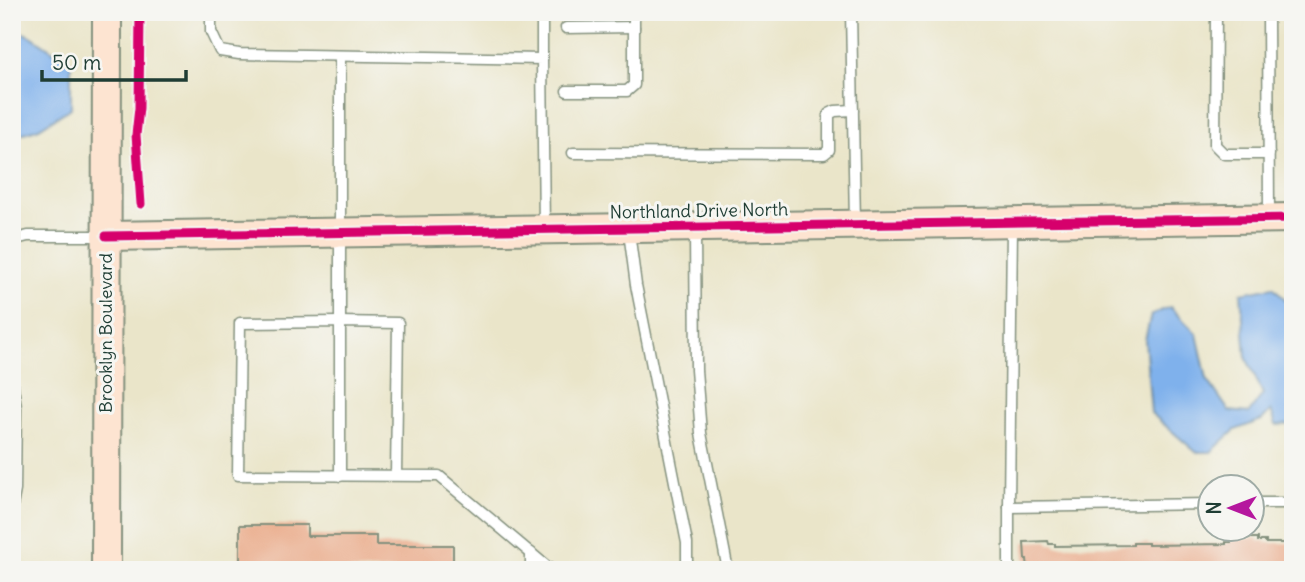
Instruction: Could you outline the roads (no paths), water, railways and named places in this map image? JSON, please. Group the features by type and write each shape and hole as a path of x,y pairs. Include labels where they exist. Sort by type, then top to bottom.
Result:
{"street":[{"name":"Brooklyn Boulevard","path":"106,570 107,12"},
{"name":"Northland Drive North","path":"106,236 1281,218"}],"lane":[{"path":"211,12 211,32 220,51 239,54 542,58"},
{"path":"542,12 544,229"},
{"path":"567,91 627,91 634,85 634,12"},
{"path":"851,12 855,224"},
{"path":"1216,12 1215,145 1224,154 1269,154"},
{"path":"1268,12 1269,154 1281,218"},
{"path":"566,28 634,27"},
{"path":"340,56 340,476"},
{"path":"573,153 824,154 829,150 829,114 852,110"},
{"path":"1009,570 1012,221"},
{"path":"695,226 696,370 701,433 728,570"},
{"path":"628,228 636,285 687,543 687,570"},
{"path":"12,241 28,236 106,236"},
{"path":"396,476 398,323 240,323 238,475 340,476 396,476 439,476 551,570"},
{"path":"12,380 16,407 15,490 12,506"},
{"path":"1266,503 1293,503"},
{"path":"1009,507 1196,504"},
{"path":"531,553 531,570"}],"water":[{"path":"12,29 31,36 71,63 71,108 39,128 12,137"},
{"path":"1273,287 1287,301 1293,312 1293,424 1276,425 1271,410 1262,420 1235,430 1211,452 1196,452 1151,413 1145,340 1151,315 1170,307 1197,334 1207,379 1229,411 1249,413 1263,394 1246,357 1241,293"}]}
